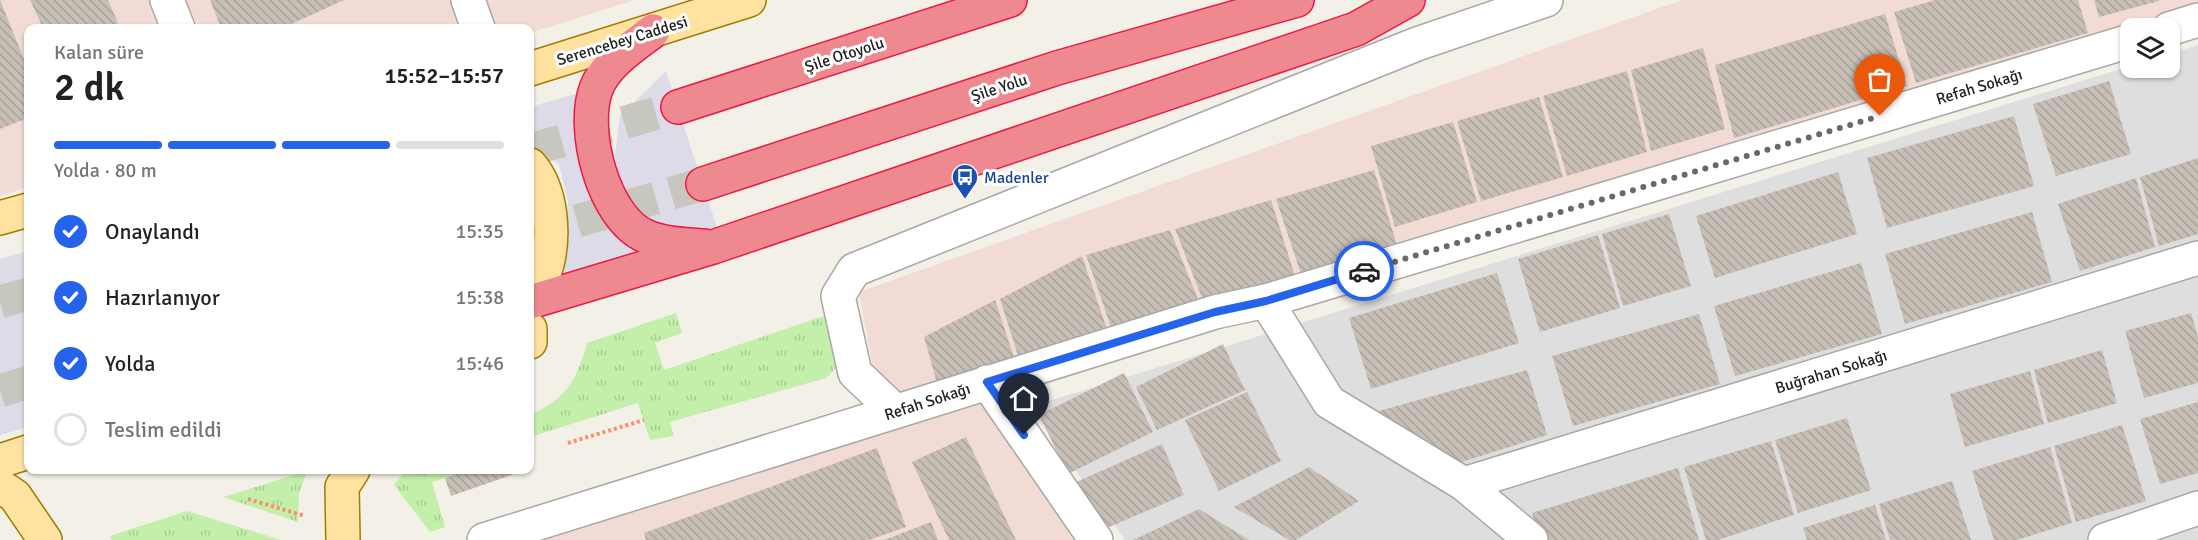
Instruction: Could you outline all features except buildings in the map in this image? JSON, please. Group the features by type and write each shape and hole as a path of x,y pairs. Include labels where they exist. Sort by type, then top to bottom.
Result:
{"highway":[{"name":"Şile Otoyolu","path":"678,107 1010,0"},
{"name":"Şile Yolu","path":"703,184 1057,68 1297,0"},
{"path":"534,301 713,247 1356,29 1408,0"},
{"path":"653,31 616,60 596,88 591,135 600,175 619,213 645,236 683,245 713,247"}],"main road":[{"name":"Serencebey Caddesi","path":"534,68 738,2"},
{"path":"534,170 547,204 551,224 546,269 534,289"},
{"path":"0,218 24,211"},
{"path":"0,461 24,453"},
{"path":"343,540 340,523 342,487 350,474"},
{"path":"0,486 15,496 45,540"}],"street":[{"path":"166,0 176,24"},
{"path":"468,0 477,24"},
{"path":"895,411 855,373 838,296 854,270 1417,44 1546,0"},
{"path":"2180,26 2198,20"},
{"name":"Refah Sokağı","path":"484,540 1215,312 1266,301 2120,44"},
{"name":"Buğrahan Sokağı","path":"1464,484 2198,258"},
{"path":"1266,301 1329,402 1464,484 1531,540"},
{"path":"987,382 1096,540"},
{"path":"2105,540 2198,508"}],"path":[{"path":"568,443 644,420"},
{"path":"248,499 312,518"}],"shaded area":[{"path":"0,0 635,0 534,32 534,24 24,24 24,188 0,196"},
{"path":"1682,0 2198,0 2198,7 2161,18 2120,18 2120,30 975,373 1085,540 515,540 880,407 859,292"},
{"path":"2198,45 2198,540 1125,540 1030,407 2120,69 2120,78 2180,78 2180,51"},
{"path":"666,71 718,231 672,230 634,209 618,180 615,154 620,116"},
{"path":"582,92 592,194 635,254 564,276 568,201 559,165 534,141 534,106"},
{"path":"24,252 24,428 0,435 0,259"}],"green space":[{"path":"676,313 682,333 655,343 664,370 824,316 833,343 837,367 826,378 670,422 674,436 650,440 638,403 534,436 534,413 553,402 568,387 579,368 587,343"},
{"path":"297,474 306,474 299,494 298,522 223,497"},
{"path":"403,474 459,474 432,482 445,527 430,532 394,485"},
{"path":"187,511 281,540 112,540 110,536"}],"tunnel":[{"path":"534,149 678,107"},
{"path":"534,234 703,184"},
{"path":"0,302 24,295"},
{"path":"0,391 24,383"}],"way so far":[{"path":"1364,271 1880,116"}],"place":[{"name":"Madenler","path":"965,200"}],"route":[{"path":"1024,435 987,382 1215,312 1266,301 1364,271"}]}
